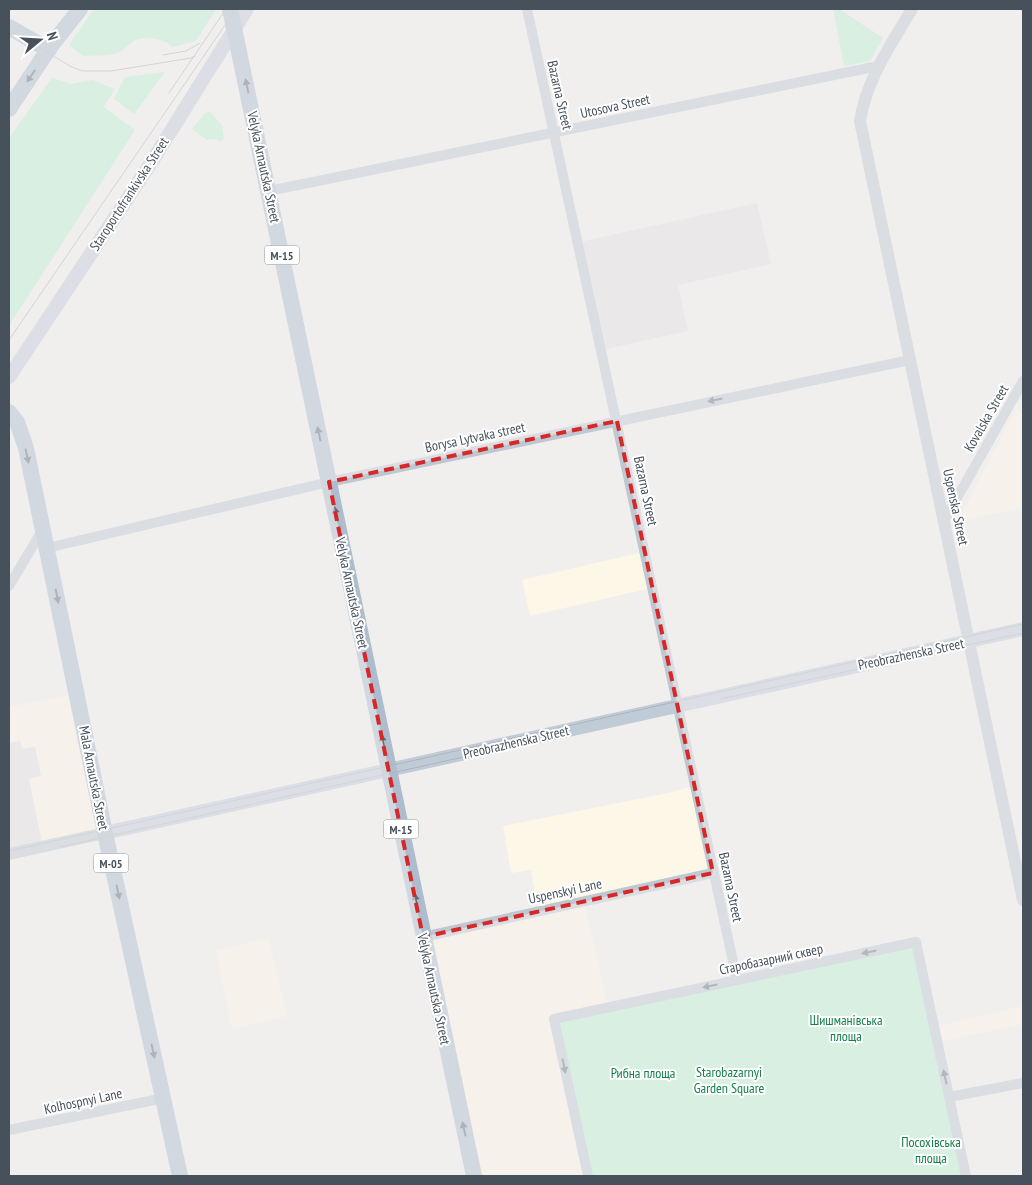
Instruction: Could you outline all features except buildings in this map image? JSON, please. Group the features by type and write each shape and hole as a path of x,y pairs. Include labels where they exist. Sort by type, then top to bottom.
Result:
{"main road":[{"path":"9,109 48,50 80,9"},
{"name":"Velyka Arnautska Street","path":"230,9 474,1176"},
{"name":"Staroportofrankivska Street","path":"9,377 149,166 247,9"},
{"path":"9,27 48,50"},
{"name":"Mala Arnautska Street","path":"9,412 17,422 23,435 105,833 180,1176"},
{"name":"Preobrazhenska Street","path":"105,833 1023,629"}],"street":[{"name":"Bazarna Street","path":"526,9 737,980"},
{"path":"878,66 912,9"},
{"name":"Utosova Street","path":"269,191 878,66"},
{"name":"Uspenska Street","path":"878,66 863,101 860,121 1023,900"},
{"name":"Borysa Lytvaka street","path":"47,548 329,482 910,360"},
{"name":"Kovalska Street","path":"944,521 1023,381"},
{"path":"9,586 43,528"},
{"name":"Preobrazhenska Street","path":"9,854 105,833"},
{"name":"Uspenskyi Lane","path":"423,937 713,873"},
{"name":"Старобазарний сквер","path":"588,1176 554,1019 916,942 966,1176"},
{"path":"949,1098 1023,1083"},
{"name":"Kolhospnyi Lane","path":"9,1130 164,1098"}],"highlighted area":[{"path":"617,421 713,873 423,937 329,482"}],"shaded area":[{"path":"757,203 771,264 678,285 688,331 602,350 580,242"},
{"path":"1016,409 1023,414 1023,508 958,521"},
{"path":"643,552 651,588 530,616 522,580"},
{"path":"76,694 104,831 42,844 29,779 34,747 22,749 20,741 9,743 9,707"},
{"path":"20,741 22,749 35,747 41,776 29,779 42,844 9,851 9,743"},
{"path":"693,786 712,871 538,909 531,870 511,873 503,826 668,793"},
{"path":"584,903 607,1002 551,1016 585,1176 475,1176 424,937"},
{"path":"268,938 287,1016 232,1029 216,951"},
{"path":"1023,1006 1023,1024 938,1042 934,1027"}],"green space":[{"path":"94,9 216,9 196,41 172,47 160,40 139,39 115,54 83,56 69,45"},
{"path":"833,9 839,9 883,38 870,61 844,66"},
{"path":"165,72 134,114 114,99 125,77"},
{"path":"52,78 71,84 92,80 115,89 104,107 135,130 9,326 9,138"},
{"path":"210,112 222,125 224,139 220,142 216,139 207,140 192,129 205,113"},
{"name":"Starobazarnyi Garden Square","path":"916,942 966,1176 588,1176 554,1019"}],"tram line":[{"path":"169,93 226,9"},
{"path":"9,340 236,9"},
{"path":"9,30 70,66 82,71 111,71 195,56"},
{"path":"163,55 186,51 200,43"},
{"path":"9,851 1023,624"},
{"path":"721,699 1023,633"},
{"path":"60,847 553,737"}],"park label":[{"name":"Шишманівська площа","path":"846,1028"},
{"name":"Рибна площа","path":"643,1073"},
{"name":"Посохівська площа","path":"931,1150"}]}
